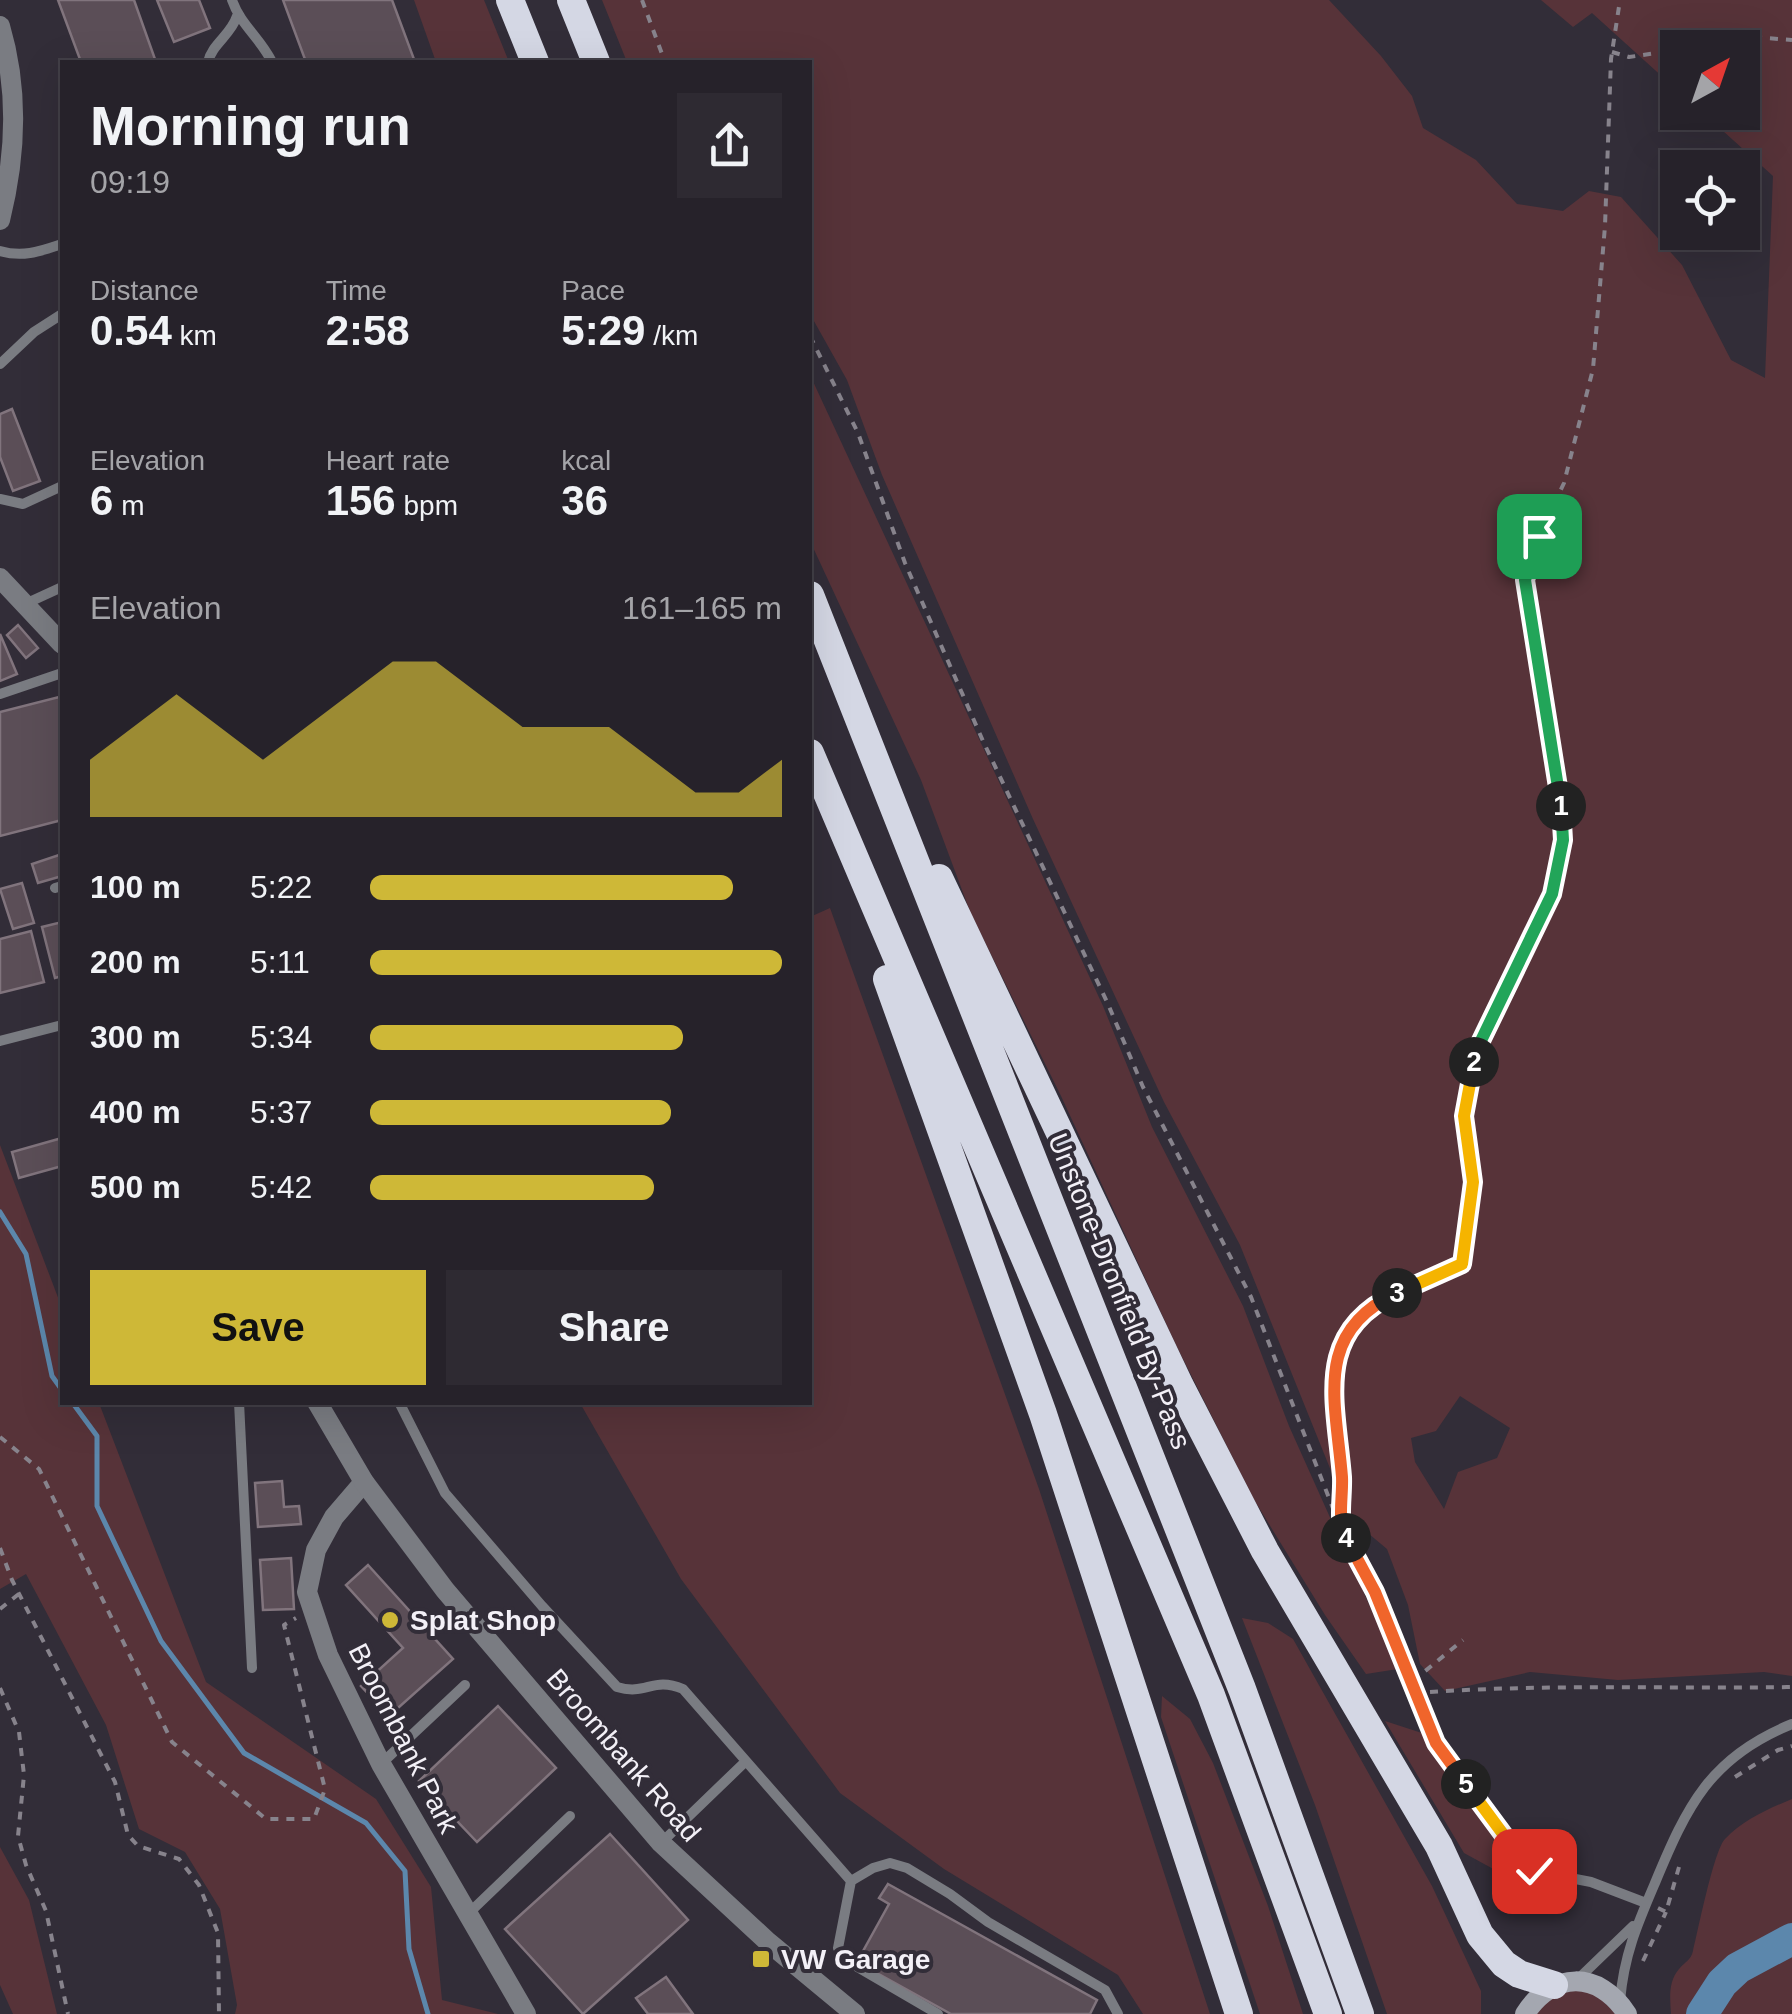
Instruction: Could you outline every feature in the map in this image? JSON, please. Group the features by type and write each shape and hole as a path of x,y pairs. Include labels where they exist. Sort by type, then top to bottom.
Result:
{"highway":[{"path":"510,0 533,60"},
{"path":"571,0 595,60"},
{"name":"Unstone-Dronfield By-Pass","path":"812,600 1242,1689 1360,2014"},
{"path":"871,748 967,931 1180,1386 1264,1552 1439,1846 1480,1935 1504,1964 1519,1974 1565,1982"},
{"path":"812,759 1211,1695 1328,2014"},
{"path":"812,769 1044,1414 1238,2014"}],"main road":[{"path":"1524,2014 1541,1993 1565,1982 1595,1984 1623,2008"}],"street":[{"path":"0,26 8,52 14,113 10,180 0,220"},
{"path":"0,578 60,642"},
{"name":"Broombank Road","path":"320,1405 364,1482 445,1590 661,1843 768,1942 855,2014"},
{"name":"Broombank Park","path":"364,1482 334,1518 316,1550 308,1592 312,1607 328,1655 381,1764 526,2014"}],"lane":[{"path":"232,0 237,16 255,33 271,60"},
{"path":"208,60 210,51 233,29 237,16"},
{"path":"0,250 12,255 32,254 60,245"},
{"path":"0,364 34,332 60,315"},
{"path":"0,500 23,504 60,487"},
{"path":"25,604 60,589"},
{"path":"0,694 60,674"},
{"path":"0,1041 60,1026"},
{"path":"239,1405 252,1668"},
{"path":"401,1405 445,1493 616,1686 633,1692 666,1682 683,1688 852,1881"},
{"path":"381,1764 465,1685"},
{"path":"1417,1696 1436,1743 1534,1871 1592,1882 1646,1902"},
{"path":"1623,2008 1622,1976 1635,1924 1683,1816 1706,1783 1734,1756 1792,1724"},
{"path":"661,1843 744,1762"},
{"path":"468,1914 570,1816"},
{"path":"938,2014 847,1961 838,1948 852,1881 873,1868 890,1863 908,1868 988,1922 1105,1990 1118,2014"},
{"path":"1565,1982 1635,1924"}],"path":[{"path":"642,0 665,60"},
{"path":"1341,1529 1343,1498 1333,1398 1336,1356 1356,1322 1388,1297 1462,1264 1473,1182 1464,1116 1476,1051 1552,894 1563,840 1560,784 1525,580 1539,536 1564,482 1592,369 1605,226 1612,52 1620,0"},
{"path":"1760,38 1792,40"},
{"path":"1612,52 1629,57 1660,53"},
{"path":"812,340 858,433 905,563 983,742 1144,1087 1251,1297 1341,1529 1375,1592 1417,1696 1518,1686 1792,1687"},
{"path":"0,1437 39,1469 172,1742 266,1819 314,1820 325,1788 284,1625 312,1607"},
{"path":"0,1548 115,1782 128,1835 138,1846 179,1859 199,1885 218,1933 219,2014"},
{"path":"0,1609 20,1593"},
{"path":"1413,1681 1464,1640"},
{"path":"0,1688 20,1732 24,1775 18,1836 46,1911 68,2014"},
{"path":"1733,1779 1778,1750 1792,1746"},
{"path":"1638,1971 1666,1912 1681,1861"},
{"path":"1646,1902 1666,1912"}],"shaded area":[{"path":"414,0 484,0 508,60 435,60"},
{"path":"602,0 1329,0 1412,96 1423,128 1476,160 1517,204 1563,211 1589,191 1621,197 1660,240 1660,250 1669,250 1682,265 1731,360 1765,378 1773,176 1760,164 1760,150 1744,150 1722,130 1760,130 1760,30 1660,30 1660,75 1592,13 1573,27 1541,0 1792,0 1792,1676 1764,1672 1618,1680 1530,1672 1445,1691 1420,1664 1408,1605 1387,1549 1350,1518 1240,1245 1164,1102 1033,819 882,475 847,380 812,318 812,60 626,60","holes":["1460,1396 1510,1428 1497,1458 1458,1472 1444,1509 1415,1462 1411,1438 1436,1431"]},
{"path":"812,379 1103,1006 1152,1127 1243,1306 1289,1426 1398,1669 1366,1674 1253,1498 971,914 921,780 812,545"},
{"path":"830,908 1039,1489 1210,2014 1143,2014 1118,1975 944,1869 840,1793 681,1579 581,1405 812,1405 812,916"},
{"path":"0,1145 60,1303 60,1405 100,1405 206,1682 376,1799 431,1887 442,2000 498,2014 235,2014 237,2005 220,1909 185,1852 139,1829 106,1725 26,1574 0,1589"},
{"path":"1242,1618 1268,1623 1293,1639 1432,1886 1481,1991 1481,2014 1387,2014 1315,1805"},
{"path":"1162,1696 1190,1719 1213,1763 1268,1906 1303,2014 1260,2014 1161,1717"},
{"path":"1385,1721 1428,1735 1490,1829 1524,1872 1497,1871 1464,1853"},
{"path":"1792,1799 1792,2014 1671,2014 1673,1979 1692,1954 1721,1846 1748,1821"},
{"path":"0,1847 29,1900 57,2014 13,2014 0,1985"},
{"path":"1579,1990 1596,1994 1616,2014 1534,2014 1554,1997"}],"building":[{"path":"58,0 134,0 155,60 80,60"},
{"path":"157,0 199,0 210,28 174,42"},
{"path":"283,0 392,0 414,60 305,60"},
{"path":"12,409 40,481 13,491 0,457 0,414"},
{"path":"18,625 38,648 26,658 7,635"},
{"path":"0,634 17,674 0,681"},
{"path":"59,697 60,821 0,836 0,712"},
{"path":"60,855 60,877 38,883 32,864"},
{"path":"22,883 34,923 13,929 0,889"},
{"path":"60,922 60,977 55,978 42,927"},
{"path":"31,931 44,982 0,993 0,939"},
{"path":"60,1139 60,1167 19,1178 12,1152"},
{"path":"282,1481 284,1507 299,1506 301,1524 258,1527 255,1483"},
{"path":"291,1558 294,1609 263,1610 260,1560"},
{"path":"368,1565 453,1659 389,1716 361,1686 403,1648 346,1585"},
{"path":"498,1706 556,1768 477,1842 419,1781"},
{"path":"610,1834 688,1920 583,2014 505,1929"},
{"path":"888,1884 1097,2000 1090,2014 951,2014 857,1962 889,1904 879,1898"},
{"path":"666,1977 693,2014 648,2014 636,1998"}],"waterway":[{"path":"0,1212 26,1254 52,1376 60,1387"},
{"path":"74,1405 97,1436 97,1506 161,1641 244,1753 366,1823 405,1871 409,1949 428,2014"},
{"path":"1702,2014 1722,1983 1738,1968 1792,1939"}],"place":[{"name":"Splat Shop","path":"390,1620"},
{"name":"VW Garage","path":"761,1959"}],"route":[{"path":"1534,1871 1436,1743 1375,1592 1341,1529 1343,1498 1333,1398 1336,1356 1356,1322 1388,1297 1462,1264 1473,1182 1464,1116 1476,1051 1552,894 1563,840 1560,784 1525,580 1539,536"}]}
